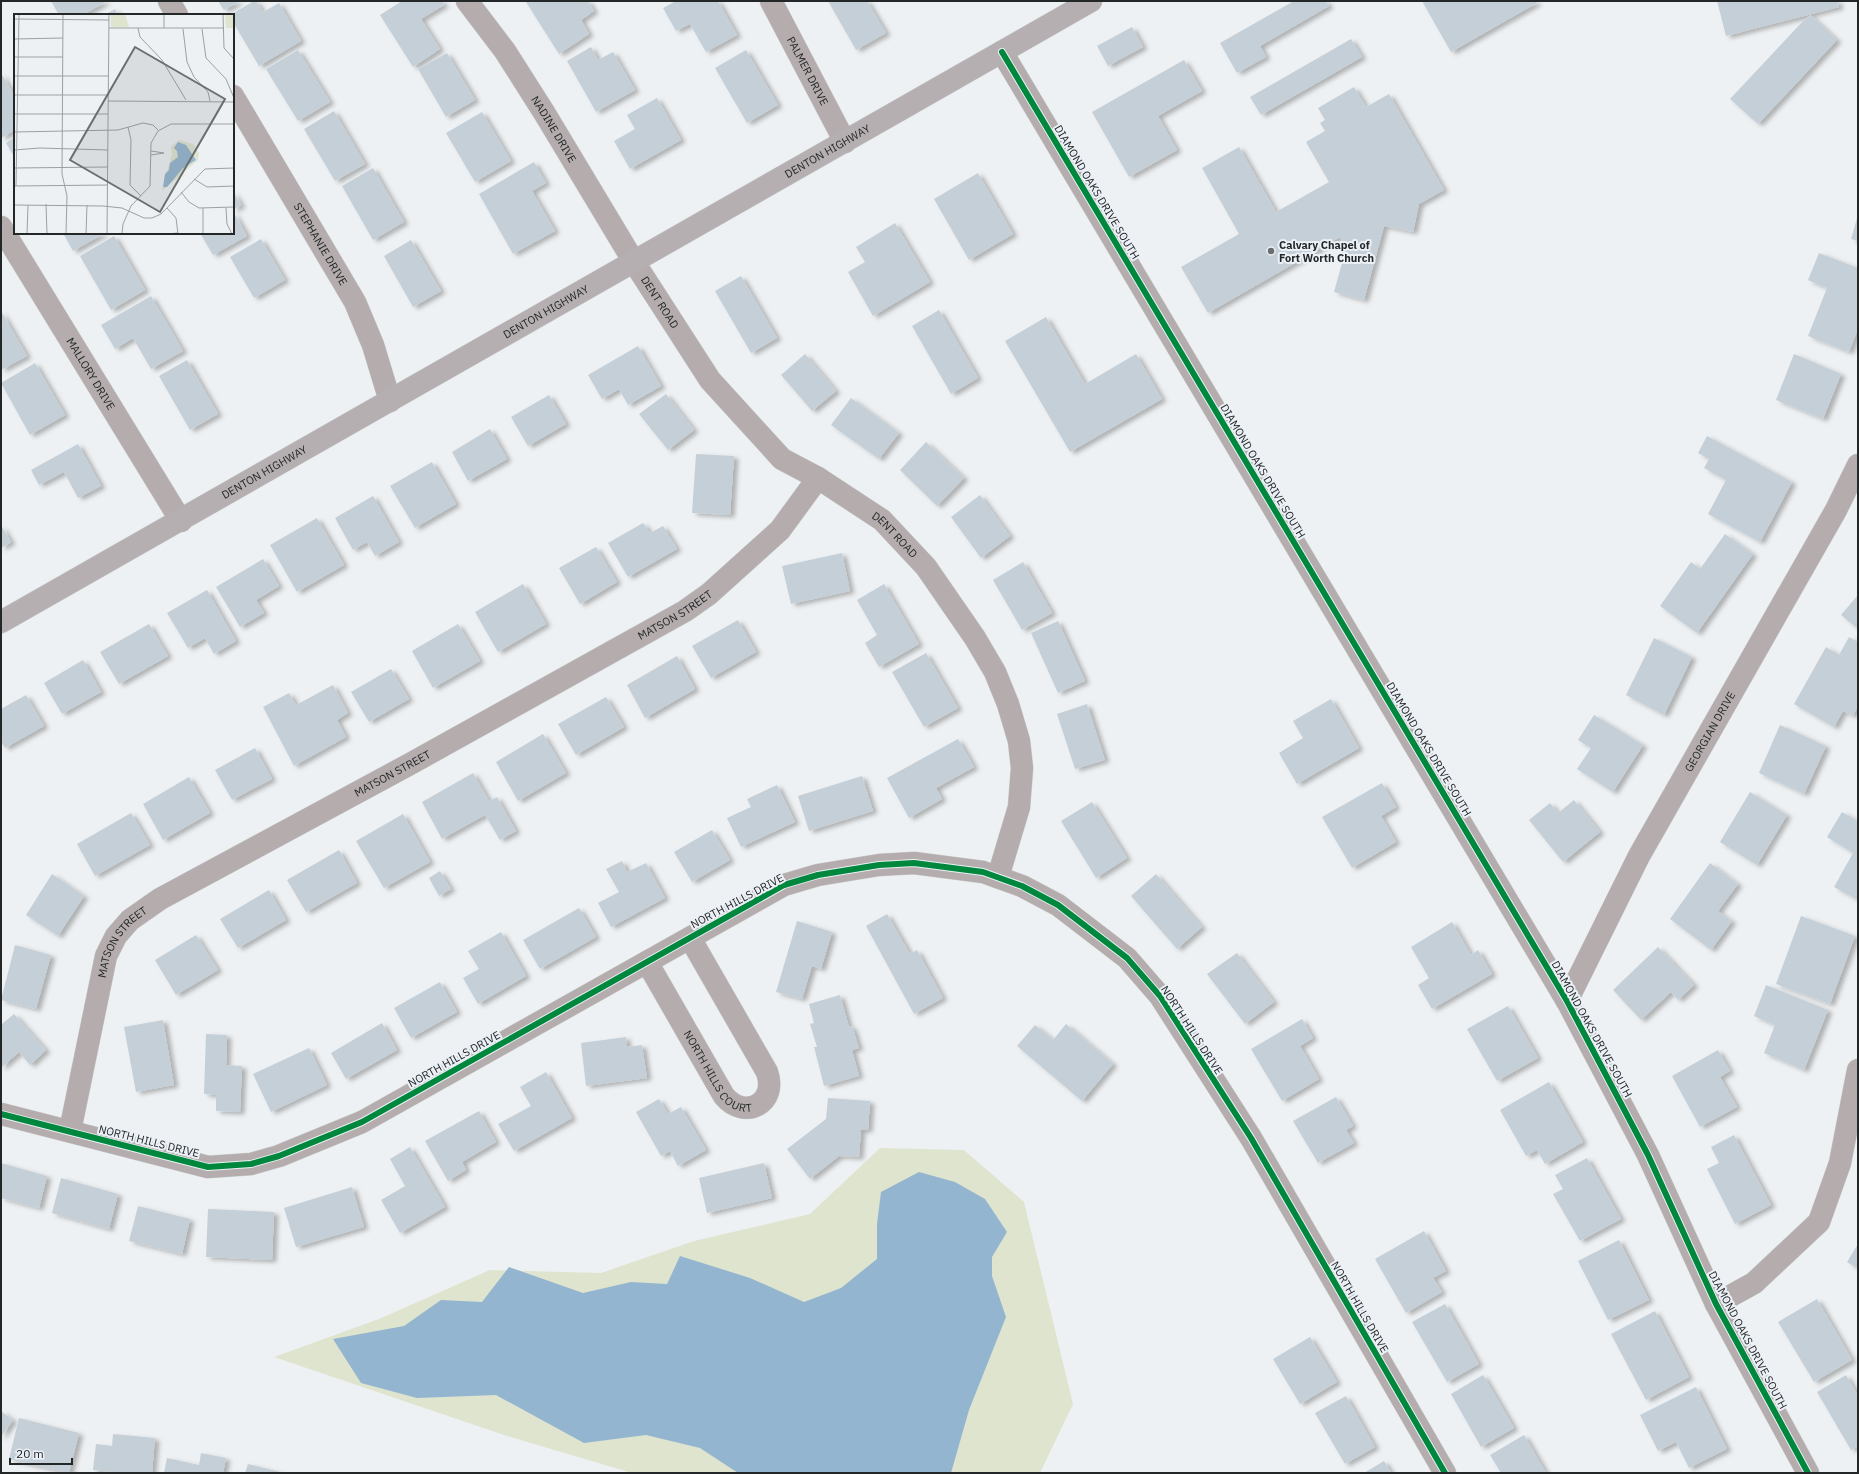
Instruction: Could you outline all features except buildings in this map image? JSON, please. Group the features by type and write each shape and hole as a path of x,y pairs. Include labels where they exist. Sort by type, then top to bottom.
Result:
{"main road":[{"name":"DENTON HIGHWAY","path":"1,622 1002,52 1079,4"}],"street":[{"path":"169,1 176,14"},
{"name":"NADINE DRIVE","path":"467,1 513,64 545,114 634,262"},
{"name":"PALMER DRIVE","path":"771,1 845,142"},
{"name":"DIAMOND OAKS DRIVE SOUTH","path":"1002,52 1567,1001 1648,1155 1716,1304 1808,1473"},
{"name":"STEPHANIE DRIVE","path":"234,98 355,302 373,345 390,401"},
{"name":"MALLORY DRIVE","path":"1,227 180,521"},
{"name":"DENT ROAD","path":"634,262 710,380 782,459 818,478 882,520 926,567 975,638 995,672 1008,704 1019,741 1022,768 1019,807 998,877"},
{"name":"GEORGIAN DRIVE","path":"1567,1001 1639,856 1836,510 1858,465"},
{"name":"MATSON STREET","path":"70,1131 106,956 116,936 130,920 160,899 403,768 685,611 709,594 780,530 818,478"},
{"name":"NORTH HILLS DRIVE","path":"1,1114 208,1167 251,1164 280,1156 362,1122 784,885 818,875 879,865 914,863 983,872 1022,886 1058,904 1127,958 1160,996 1250,1138 1446,1473"},
{"name":"NORTH HILLS COURT","path":"648,962 724,1096 736,1106 744,1108 758,1105 768,1093 769,1079 767,1072 690,938"},
{"path":"1716,1304 1754,1283 1819,1222 1840,1163 1858,1070"}],"green space":[{"path":"880,1148 964,1150 1024,1202 1073,1404 1040,1473 632,1473 504,1435 274,1357 379,1319 490,1270 601,1273 694,1241 810,1214"}],"water":[{"path":"919,1172 955,1182 985,1199 1007,1232 992,1257 992,1276 1006,1317 969,1410 951,1473 738,1473 700,1448 646,1435 584,1443 496,1395 417,1398 361,1383 333,1339 404,1326 441,1300 482,1302 509,1267 583,1293 631,1282 667,1284 680,1256 750,1278 804,1302 841,1288 877,1259 877,1224 881,1192"}],"cycle path":[{"path":"1002,52 1567,1001 1648,1155 1716,1304 1808,1473"},
{"path":"1,1114 208,1167 251,1164 279,1156 362,1122 784,885 818,875 879,865 914,863 983,872 1022,886 1058,905 1127,958 1160,996 1251,1138 1445,1473"}],"place":[{"name":"Calvary Chapel of Fort Worth Church","path":"1271,251"}]}
